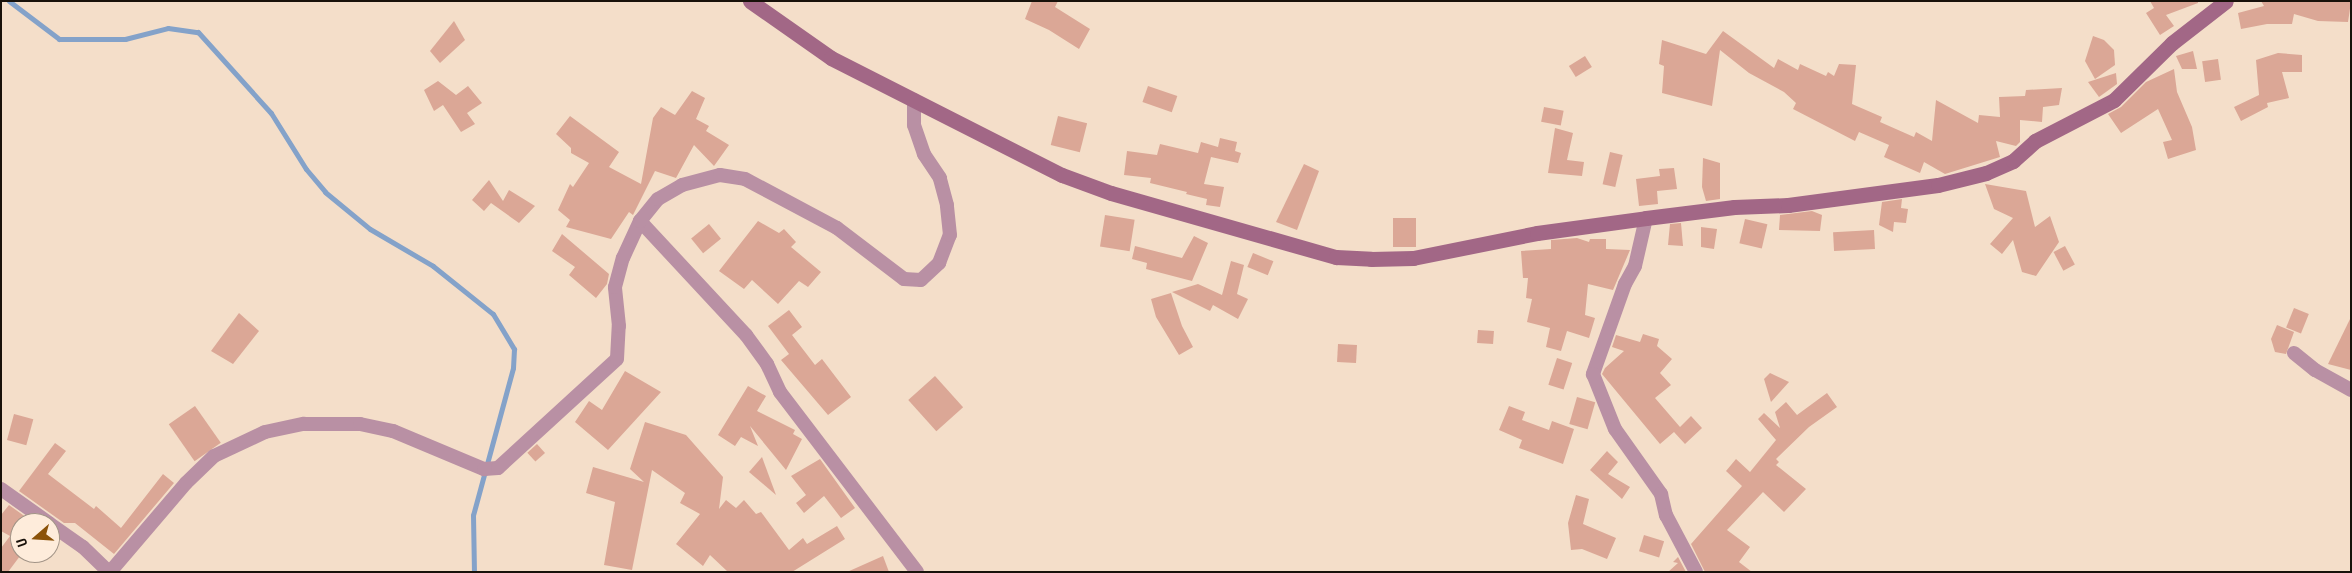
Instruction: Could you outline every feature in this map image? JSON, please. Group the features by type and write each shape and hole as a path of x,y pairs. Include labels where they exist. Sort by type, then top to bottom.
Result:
{"street":[{"path":"750,1 831,58 1062,175 1111,192 1336,257 1413,258 1537,233 1734,207 1788,205 1938,185 1986,173 2013,161 2035,142 2114,100 2172,43 2226,1"},
{"path":"60,531 83,547 110,572 186,483 214,456 265,432 304,424 360,424 393,431 484,469 498,468 617,359 619,326 615,287 622,258 640,222 658,199 682,185 720,175 746,179 837,228 904,279 921,280 939,264 950,235 948,205 940,178 924,154 914,125 914,100"},
{"path":"1646,218 1635,266 1625,284 1593,374 1616,429 1661,494 1666,515 1696,572"},
{"path":"640,222 746,335 767,364 780,392 917,572"},
{"path":"2294,353 2315,370 2351,390"},
{"path":"1,489 35,513"}],"building":[{"path":"1032,1 1058,1 1055,7 1090,29 1079,49 1049,30 1025,19"},
{"path":"2150,1 2198,1 2198,3 2166,15 2174,26 2160,35 2146,13 2154,8"},
{"path":"2261,1 2351,2 2348,22 2318,21 2294,14 2292,24 2267,24 2241,29 2238,13 2264,6"},
{"path":"454,21 465,40 440,63 430,51"},
{"path":"1723,31 1774,68 1778,59 1798,70 1800,64 1826,76 1828,72 1834,76 1839,64 1856,65 1852,104 1882,117 1880,122 1914,137 1916,132 1932,141 1936,100 1978,123 1979,115 2000,117 1999,97 2025,96 2026,90 2062,88 2059,105 2043,107 2042,122 2020,120 2020,142 2016,146 1996,141 2000,157 1945,174 1924,162 1920,173 1884,157 1889,145 1859,132 1855,141 1793,109 1796,103 1784,92 1749,73 1720,50 1712,106 1662,93 1664,66 1659,64 1662,40 1706,54"},
{"path":"2093,36 2104,40 2114,50 2115,65 2095,79 2085,61"},
{"path":"2193,51 2197,69 2182,69 2176,56"},
{"path":"2278,53 2302,55 2302,72 2282,72 2289,98 2267,103 2268,107 2241,121 2234,107 2259,95 2256,60"},
{"path":"1585,56 1592,67 1576,77 1569,66"},
{"path":"2218,59 2221,80 2205,82 2202,61"},
{"path":"2174,69 2177,92 2192,127 2196,150 2168,159 2163,142 2172,140 2158,109 2121,133 2108,114 2121,107 2146,82"},
{"path":"2116,73 2117,84 2099,97 2088,82"},
{"path":"438,81 456,95 468,86 482,103 467,113 475,124 461,132 443,105 434,111 424,90"},
{"path":"1148,86 1177,96 1172,112 1142,102"},
{"path":"692,91 705,98 696,119 709,126 706,131 729,145 714,166 694,145 676,178 655,171 633,215 629,212 611,239 566,227 570,220 558,210 570,184 573,187 589,163 571,153 571,148 556,134 570,116 619,152 609,167 641,184 653,118 661,107 675,115"},
{"path":"1544,107 1564,111 1561,126 1541,122"},
{"path":"1058,116 1087,123 1080,152 1051,145"},
{"path":"1555,128 1573,133 1567,160 1584,162 1582,176 1548,173"},
{"path":"1220,138 1237,142 1235,151 1241,153 1238,163 1211,157 1204,184 1224,187 1220,207 1206,205 1207,199 1186,194 1187,192 1150,183 1151,178 1124,175 1127,151 1157,155 1160,144 1198,153 1201,142 1218,147"},
{"path":"1610,152 1623,155 1615,187 1603,184"},
{"path":"1703,158 1720,163 1720,199 1706,201 1702,187"},
{"path":"1304,164 1319,171 1297,230 1276,222"},
{"path":"1674,168 1677,189 1657,191 1658,204 1639,206 1636,179 1660,176 1659,169"},
{"path":"489,180 503,201 509,190 535,206 519,223 491,203 484,211 472,200"},
{"path":"1985,184 2026,191 2035,227 2050,216 2059,242 2036,276 2022,272 2013,240 2002,254 1990,244 2013,218 1994,209"},
{"path":"1902,199 1901,208 1908,209 1906,223 1894,222 1893,232 1879,225 1882,202"},
{"path":"1812,211 1822,215 1820,231 1779,230 1780,215"},
{"path":"1105,215 1135,220 1130,251 1100,247"},
{"path":"1393,218 1416,218 1416,247 1393,247"},
{"path":"1745,219 1767,224 1762,249 1739,243"},
{"path":"758,221 779,233 784,229 796,242 791,247 821,272 808,287 799,281 778,304 752,280 744,289 719,271"},
{"path":"1681,223 1683,246 1668,245 1670,224"},
{"path":"709,224 721,239 703,253 691,238"},
{"path":"1701,227 1717,229 1714,249 1701,247"},
{"path":"1874,230 1875,249 1834,251 1833,232"},
{"path":"562,234 609,274 607,284 596,298 569,275 575,267 552,251"},
{"path":"1194,236 1208,243 1192,281 1146,269 1147,263 1132,259 1135,246 1182,258"},
{"path":"1577,238 1589,242 1590,239 1606,239 1606,249 1630,250 1613,290 1588,284 1585,315 1595,318 1589,338 1567,331 1561,351 1546,347 1550,328 1527,322 1532,299 1526,298 1528,278 1523,278 1521,251 1551,249 1551,240"},
{"path":"2065,246 2075,265 2063,271 2054,252"},
{"path":"1253,253 1273,261 1268,275 1247,267"},
{"path":"1231,261 1244,265 1237,294 1248,299 1238,319 1213,305 1210,311 1172,292 1198,284 1222,295"},
{"path":"1171,293 1182,326 1193,347 1179,355 1156,317 1151,299"},
{"path":"2294,308 2309,314 2301,333 2286,327"},
{"path":"789,310 802,327 792,335 815,365 822,359 851,397 828,415 781,360 789,354 768,326"},
{"path":"239,313 259,331 233,364 211,351"},
{"path":"2351,317 2351,370 2328,364"},
{"path":"2277,325 2294,332 2286,354 2275,352 2271,339"},
{"path":"1478,330 1494,331 1493,344 1477,343"},
{"path":"1643,334 1659,339 1657,346 1672,359 1660,373 1671,385 1655,398 1680,427 1691,416 1702,428 1685,444 1674,432 1660,444 1602,374 1605,368 1624,351 1612,347 1616,335 1640,342"},
{"path":"1338,344 1357,345 1356,363 1337,362"},
{"path":"1557,358 1572,363 1564,390 1548,385"},
{"path":"625,371 661,392 608,450 575,422 589,401 602,410"},
{"path":"1770,373 1789,382 1771,402 1764,379"},
{"path":"935,376 963,407 936,431 908,400"},
{"path":"748,386 766,396 757,411 795,430 793,434 802,439 786,470 750,426 758,446 741,437 735,446 718,435"},
{"path":"1827,393 1837,407 1809,427 1776,459 1779,462 1776,465 1806,489 1784,512 1763,492 1727,530 1750,547 1739,562 1752,572 1705,572 1691,544 1742,486 1726,471 1736,459 1750,472 1776,440 1758,419 1764,413 1780,428 1775,412 1786,402 1797,415"},
{"path":"1577,397 1595,402 1588,429 1569,424"},
{"path":"195,406 221,443 195,461 169,424"},
{"path":"1509,406 1525,412 1522,420 1549,430 1552,421 1574,429 1563,464 1519,448 1522,440 1499,430"},
{"path":"14,414 33,419 26,445 7,440"},
{"path":"645,422 686,435 723,477 719,509 726,500 736,508 744,500 756,514 761,512 789,550 803,538 807,544 837,526 845,539 792,572 728,572 710,555 703,566 676,544 700,514 680,503 685,493 652,470 632,570 604,565 615,502 586,493 593,467 644,482 630,469"},
{"path":"55,443 66,451 48,474 94,509 96,506 121,528 163,474 174,483 114,554 75,523 64,523 60,520 60,513 50,513 19,491"},
{"path":"537,444 545,453 535,462 527,453"},
{"path":"1607,451 1618,462 1608,474 1630,487 1622,499 1590,470"},
{"path":"762,457 776,495 749,472"},
{"path":"820,459 855,508 841,518 824,496 804,513 796,503 806,495 791,476"},
{"path":"1576,495 1589,499 1583,524 1616,538 1607,559 1582,549 1571,550 1568,523"},
{"path":"9,505 20,513 10,513 10,536 1,531 1,515"},
{"path":"1644,535 1664,541 1659,557 1639,551"},
{"path":"10,536 10,563 15,563 8,572 1,572 1,548"},
{"path":"883,556 889,572 847,572"},
{"path":"1678,557 1686,572 1668,572 1678,563 1673,562"}],"waterway":[{"path":"9,1 59,39 125,39 168,28 198,32 271,113 306,169 325,192 370,229 433,266 493,314 514,349 513,368 473,515 474,572"}]}
